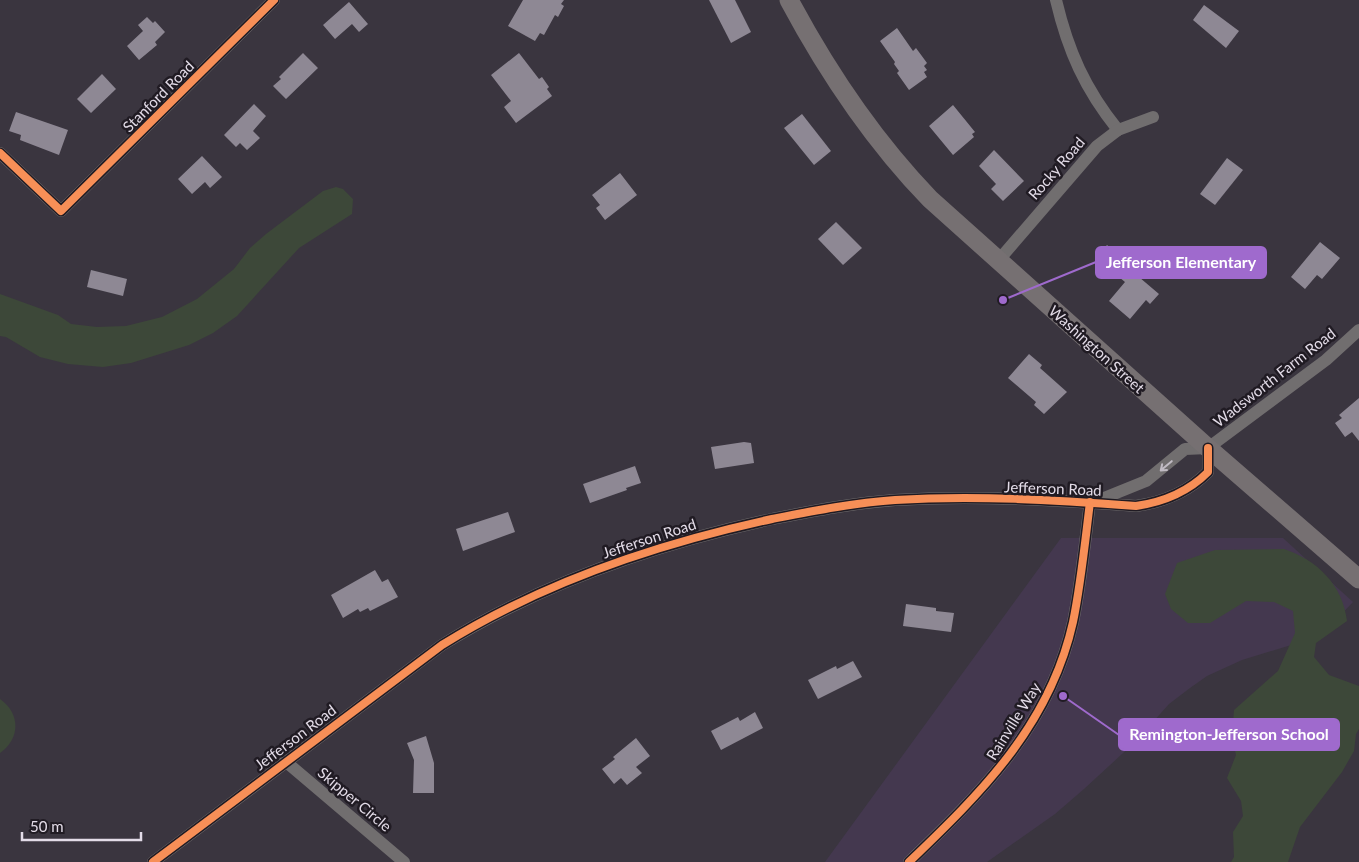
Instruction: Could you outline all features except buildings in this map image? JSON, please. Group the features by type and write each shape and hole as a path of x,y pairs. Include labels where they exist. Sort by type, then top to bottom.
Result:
{"main road":[{"name":"Washington Street","path":"789,0 830,73 870,131 930,199 1208,448 1359,579"}],"street":[{"name":"Stanford Road","path":"0,152 61,211 274,0"},
{"path":"1056,0 1070,47 1088,90 1118,130"},
{"name":"Rocky Road","path":"998,261 1097,146 1118,130 1153,117"},
{"name":"Wadsworth Farm Road","path":"1208,448 1326,360 1359,330"},
{"name":"Jefferson Road","path":"153,862 398,676 488,616 550,587 626,558 721,530 830,507 895,500 987,499 1090,502 1136,506 1161,500 1184,491 1208,472 1208,448 1184,449 1146,481 1132,488 1090,502"},
{"name":"Rainville Way","path":"908,862 987,784 1006,762 1040,709 1054,680 1072,623 1090,502"},
{"name":"Skipper Circle","path":"285,762 404,862"}],"shaded area":[{"path":"1061,538 1283,538 1353,602 1335,621 1301,642 1242,660 1207,676 1190,688 1169,704 1135,742 1055,814 987,862 825,862"}],"green space":[{"path":"336,187 343,189 353,199 352,214 299,248 237,316 213,333 189,345 131,363 103,367 68,364 40,357 6,337 0,336 0,294 58,315 71,324 97,327 126,326 162,317 197,299 234,269 250,248 266,234 323,191"},
{"path":"1284,549 1317,567 1334,585 1340,596 1347,621 1316,643 1314,657 1329,675 1359,686 1359,729 1356,734 1354,751 1342,772 1300,827 1288,862 1231,862 1234,857 1233,832 1243,816 1241,801 1227,778 1236,755 1232,736 1234,710 1278,671 1295,633 1293,611 1274,602 1246,601 1210,623 1188,623 1171,609 1165,594 1177,563 1215,550"},
{"path":"0,699 12,712 15,726 11,741 0,753"}],"cycle path":[{"path":"0,153 61,211 274,0"},
{"path":"153,862 442,645 520,602 560,584 643,553 686,540 772,519 864,503 955,498 1046,500 1136,506 1156,502 1175,495 1193,485 1208,472 1208,448"},
{"path":"909,862 987,782 1030,725 1048,693 1062,659 1073,622 1081,577 1090,502"}],"place":[{"name":"Jefferson Elementary","path":"1003,300"},
{"name":"Remington-Jefferson School","path":"1063,696"}]}
